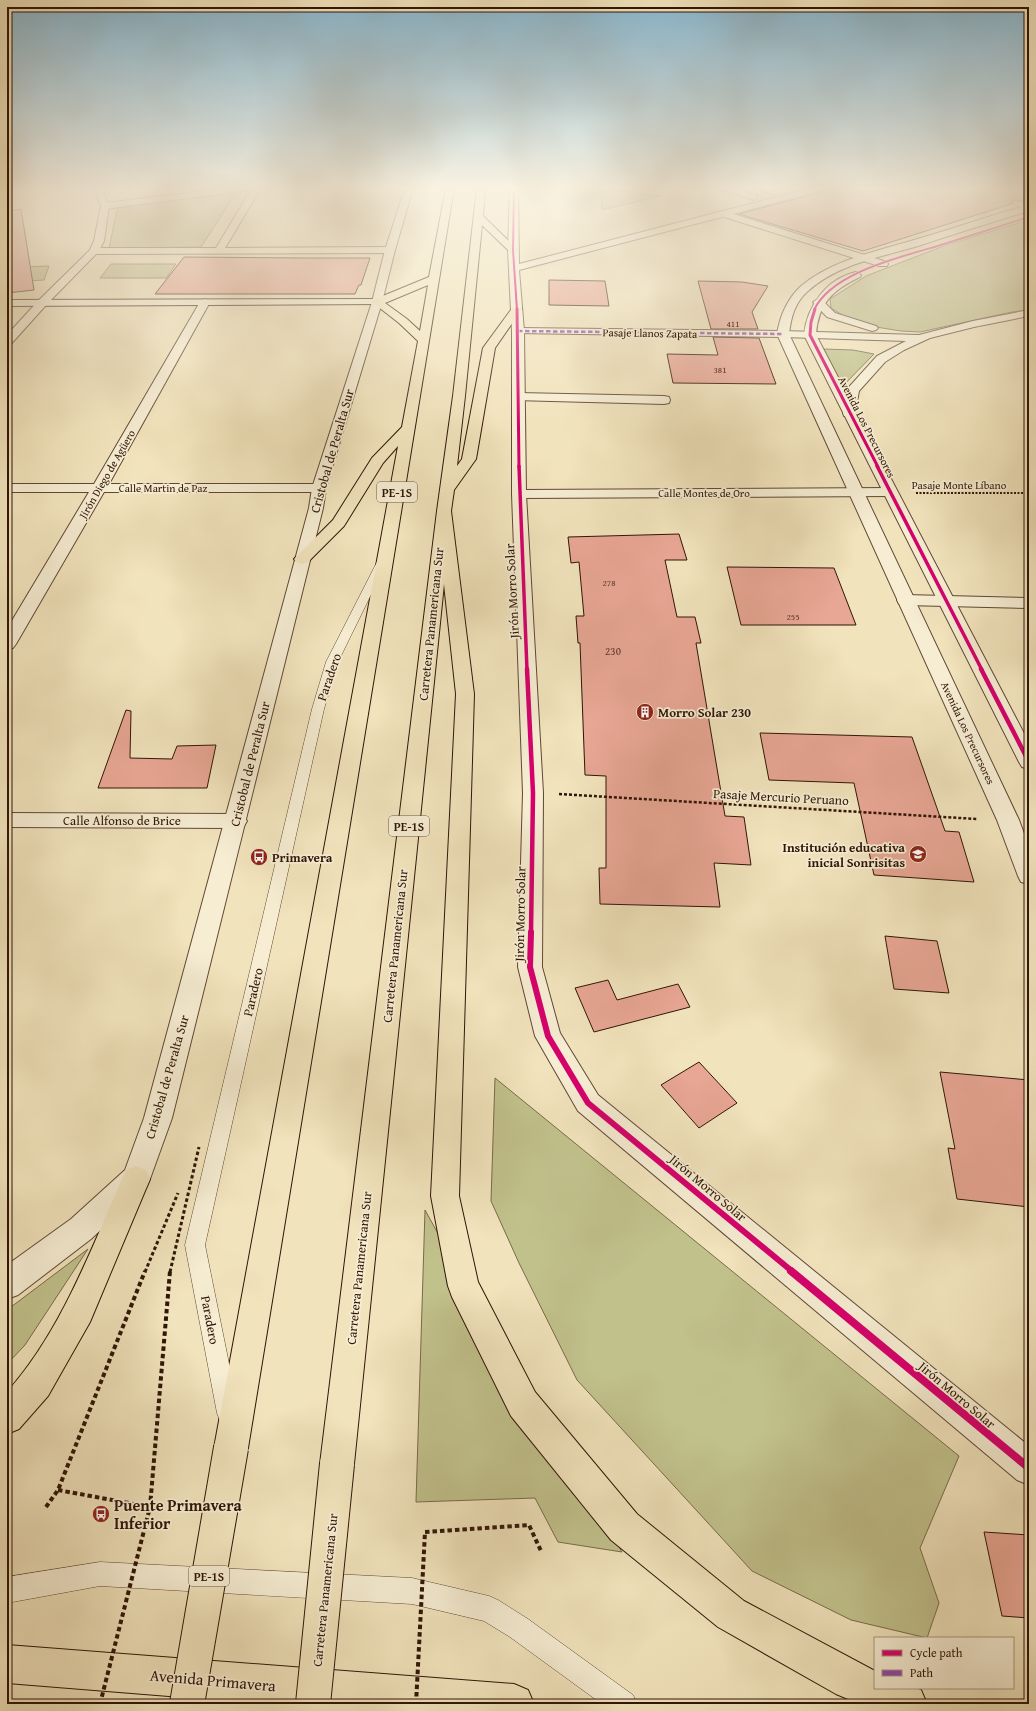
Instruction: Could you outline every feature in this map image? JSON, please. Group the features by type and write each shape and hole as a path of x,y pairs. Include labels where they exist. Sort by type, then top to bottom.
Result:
{"main road":[{"name":"PE-1S","path":"187,1704 436,268"},
{"name":"Carretera Panamericana Sur","path":"313,1704 337,1464 445,500 459,396 473,268"},
{"path":"377,302 434,279"},
{"path":"377,302 403,321 424,341"},
{"path":"517,309 489,348 469,459 445,500 465,694 445,1196 463,1286 523,1404 624,1527 731,1614 850,1680 906,1704"},
{"path":"302,559 339,523 377,461 409,427"},
{"path":"7,1417 36,1384 79,1311 136,1179"},
{"name":"Avenida Primavera","path":"7,1664 514,1704"}],"street":[{"path":"7,342 43,302 77,268"},
{"name":"Cristobal de Peralta Sur","path":"7,1284 81,1229 136,1179 158,1118 316,508 319,488 377,302 386,268"},
{"name":"Jirón Morro Solar","path":"516,268 519,494 533,793 530,967 548,1036 588,1102 1029,1468"},
{"path":"785,340 785,320 794,299 805,288 842,268"},
{"path":"812,340 810,323 818,302 832,288 874,268"},
{"name":"Jirón Diego de Agüero","path":"7,644 99,488 205,302"},
{"path":"7,303 377,302"},
{"path":"818,302 831,316 848,322 896,333 923,337"},
{"path":"849,413 853,390 881,359 900,348 923,337 973,324 1029,313"},
{"name":"Pasaje Llanos Zapata","path":"518,331 812,340"},
{"path":"812,340 923,337"},
{"name":"Avenida Los Precursores","path":"785,340 1008,820 1029,876"},
{"path":"812,340 900,348"},
{"name":"Avenida Los Precursores","path":"812,340 1029,762"},
{"path":"518,397 664,400"},
{"name":"Calle Martin de Paz","path":"7,488 319,488"},
{"name":"Calle Montes de Oro","path":"519,494 890,492"},
{"path":"905,600 1029,602"},
{"name":"Calle Alfonso de Brice","path":"7,820 236,820"}],"lane":[{"name":"Paradero","path":"232,1443 195,1245 318,709 332,662 385,558"},
{"path":"7,1590 100,1574 412,1591 489,1610 519,1628 624,1704"}],"path":[{"path":"100,1704 150,1507 170,1272 199,1147 190,1168"},
{"path":"46,1507 58,1490 158,1240 180,1190"},
{"path":"58,1490 150,1507"},
{"path":"416,1704 425,1532 529,1524 541,1551"}],"green space":[{"path":"20,268 48,268 44,280 14,282"},
{"path":"108,268 173,268 166,278 100,278"},
{"path":"887,268 1029,268 1029,310 1012,312 920,332 876,327 847,318 831,308 830,299 866,276"},
{"path":"824,349 853,350 874,354 839,390"},
{"path":"495,1078 959,1456 920,1548 939,1603 927,1637 851,1620 752,1571 577,1380 519,1263 491,1201"},
{"path":"425,1210 519,1380 622,1552 558,1542 535,1498 416,1502"},
{"path":"88,1249 25,1345 7,1364 7,1310"}],"building":[{"path":"7,268 30,268 34,290 7,293"},
{"path":"175,268 367,268 361,285 359,285 355,294 155,294"},
{"path":"549,280 605,281 609,306 549,305"},
{"path":"698,281 742,282 768,286 752,312 758,329 711,329"},
{"path":"713,337 759,338 776,384 673,383 667,354 718,355"},
{"path":"679,534 687,560 665,560 677,617 695,617 701,643 696,643 725,816 744,817 751,865 714,863 720,907 600,904 599,868 606,868 606,776 585,775 580,643 578,643 576,616 584,616 579,562 571,563 568,537"},
{"path":"727,567 834,568 856,625 741,625"},
{"path":"126,710 131,711 130,758 172,759 177,746 216,745 207,788 98,788"},
{"path":"760,733 912,737 945,831 959,832 974,882 874,875 854,783 769,780"},
{"path":"885,936 937,941 949,993 894,989"},
{"path":"608,980 617,1000 678,984 690,1007 594,1032 575,988"},
{"path":"699,1062 737,1103 699,1128 661,1085"},
{"path":"940,1072 1029,1080 1029,1207 957,1199 948,1148 955,1149"},
{"path":"984,1532 1029,1535 1029,1618 1002,1616"}],"marked path":[{"path":"518,331 783,334"}],"cycle path":[{"path":"514,268 518,331 519,494 533,793 530,967 548,1036 588,1103 1029,1468"},
{"path":"872,268 857,274 827,292 814,310 810,327 810,335 1029,762"}],"place":[{"name":"Morro Solar 230","path":"645,712"},
{"name":"Institución educativa inicial Sonrisitas","path":"918,854"},
{"name":"Primavera","path":"259,857"},
{"name":"Puente Primavera Inferior","path":"101,1514"}]}
